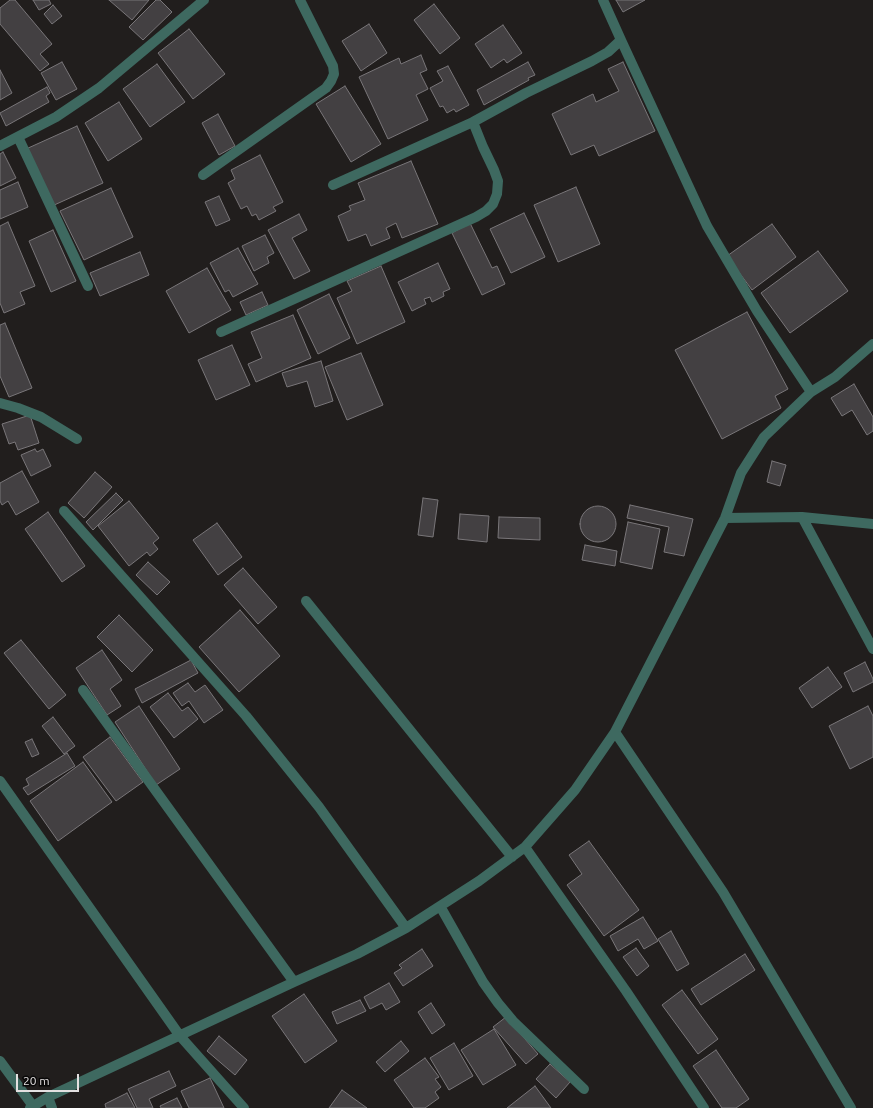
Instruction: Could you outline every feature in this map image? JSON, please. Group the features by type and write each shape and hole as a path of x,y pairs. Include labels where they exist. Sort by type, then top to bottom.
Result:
{"street":[{"path":"0,146 56,117 99,88 204,0"},
{"path":"203,175 326,88 331,81 334,74 333,66 300,0"},
{"path":"603,0 620,40 707,226 757,311 811,392"},
{"path":"333,185 473,122 526,93 592,61 608,52 620,40"},
{"path":"221,332 476,217 486,211 493,204 497,194 498,181 473,122"},
{"path":"18,137 88,286"},
{"path":"0,1060 31,1107 48,1097 356,954 406,928 479,881 525,847 575,790 615,732 725,518 741,473 764,437 811,392 835,376 873,344"},
{"path":"0,403 41,417 77,439"},
{"path":"64,511 246,716 319,808 406,928"},
{"path":"725,518 802,517 873,524"},
{"path":"802,517 873,648"},
{"path":"306,601 512,857"},
{"path":"82,690 294,982"},
{"path":"615,732 723,892 851,1108"},
{"path":"0,782 180,1036 244,1108"},
{"path":"525,847 626,991 704,1108"},
{"path":"440,906 479,976 498,1003 513,1021 584,1089"},
{"path":"48,1097 52,1108"}],"building":[{"path":"10,0 15,0 52,44 40,54 49,64 40,71 0,24 0,8"},
{"path":"33,0 49,0 51,4 39,10"},
{"path":"109,0 149,0 132,20"},
{"path":"156,0 160,0 172,12 143,40 129,27"},
{"path":"616,0 645,0 623,12"},
{"path":"434,4 460,38 440,54 414,20"},
{"path":"53,5 62,16 52,24 44,14"},
{"path":"369,24 387,53 361,71 342,41"},
{"path":"503,25 522,53 507,63 504,59 491,68 475,44"},
{"path":"189,29 225,74 193,99 158,53"},
{"path":"421,55 427,70 420,73 428,89 416,95 428,120 388,139 359,77 399,58 401,64"},
{"path":"62,62 77,89 56,100 41,73"},
{"path":"528,62 535,75 528,78 529,80 484,105 477,90"},
{"path":"623,62 655,131 599,156 594,145 571,155 552,114 593,94 596,102 619,91 608,69"},
{"path":"157,64 185,102 150,127 123,89"},
{"path":"448,66 469,105 456,112 454,109 447,113 443,106 440,107 430,88 443,81 437,71"},
{"path":"0,70 12,93 0,100"},
{"path":"345,86 381,144 351,162 316,104"},
{"path":"47,87 50,93 46,96 49,102 6,126 0,113"},
{"path":"119,102 142,139 108,161 85,123"},
{"path":"218,114 235,146 219,155 202,123"},
{"path":"77,126 103,183 52,206 26,149"},
{"path":"3,152 16,178 0,186 0,154"},
{"path":"260,155 283,202 273,207 276,211 259,220 256,214 252,216 247,206 241,209 228,183 235,179 231,170"},
{"path":"411,161 438,224 402,238 396,223 386,228 390,238 371,246 366,234 348,241 338,216 351,210 349,206 365,200 358,183"},
{"path":"18,182 28,207 0,219 0,190"},
{"path":"576,187 600,244 558,262 534,205"},
{"path":"111,188 133,237 84,260 60,211"},
{"path":"219,196 230,220 216,226 205,202"},
{"path":"524,213 545,257 511,273 490,229"},
{"path":"299,214 307,230 292,238 310,271 294,279 268,230"},
{"path":"8,222 35,286 20,292 25,304 4,313 0,303 0,226"},
{"path":"470,223 492,268 497,266 505,284 482,295 452,233"},
{"path":"772,224 796,257 752,290 727,256"},
{"path":"53,230 76,281 51,292 29,241"},
{"path":"265,235 274,253 267,257 269,263 254,271 242,246"},
{"path":"238,248 258,284 233,297 229,290 225,292 210,263"},
{"path":"818,251 848,291 790,333 761,293"},
{"path":"140,252 149,275 100,296 90,273"},
{"path":"438,263 450,289 443,292 444,296 432,302 430,297 424,299 426,304 412,311 398,282"},
{"path":"381,266 405,322 357,344 337,298 352,291 347,281"},
{"path":"207,268 231,310 189,333 166,291"},
{"path":"262,292 268,305 246,315 240,302"},
{"path":"329,294 350,338 318,354 297,310"},
{"path":"747,312 788,389 775,396 781,408 722,439 675,350"},
{"path":"293,315 311,358 256,382 248,364 262,358 251,332"},
{"path":"5,323 32,388 9,397 0,376 0,325"},
{"path":"232,345 250,385 216,400 198,360"},
{"path":"361,353 383,405 347,420 325,367"},
{"path":"321,361 333,401 315,407 307,381 287,387 282,373"},
{"path":"854,384 873,417 873,431 867,435 852,410 842,416 831,398"},
{"path":"30,415 39,443 18,450 15,442 9,444 2,424"},
{"path":"35,449 37,452 43,449 51,466 31,476 21,455"},
{"path":"772,461 786,465 780,486 767,482"},
{"path":"22,471 39,502 16,515 8,501 2,505 0,501 0,483"},
{"path":"95,472 112,487 84,518 68,503"},
{"path":"116,493 123,500 93,530 86,522"},
{"path":"423,498 438,500 433,537 418,535"},
{"path":"129,501 159,538 153,543 158,549 150,556 147,552 129,566 98,526"},
{"path":"630,505 693,519 684,556 664,552 669,527 627,518"},
{"path":"602,506 611,511 615,517 615,531 611,537 602,542 594,542 585,537 581,531 580,520 585,511 591,507"},
{"path":"48,512 85,566 62,582 25,529"},
{"path":"460,514 489,516 487,542 458,539"},
{"path":"499,517 540,518 540,540 498,538"},
{"path":"628,522 660,529 652,569 620,562"},
{"path":"217,523 242,557 218,575 193,540"},
{"path":"585,545 617,551 615,566 582,560"},
{"path":"148,562 170,582 157,595 136,575"},
{"path":"243,568 277,607 258,624 224,585"},
{"path":"240,610 280,656 239,692 199,647"},
{"path":"119,615 153,650 132,672 97,637"},
{"path":"21,640 66,695 49,709 4,653"},
{"path":"102,650 122,680 110,689 121,706 107,715 76,668"},
{"path":"191,660 198,673 142,703 135,689"},
{"path":"865,662 873,682 853,692 844,673"},
{"path":"828,667 842,687 812,708 799,688"},
{"path":"188,683 195,692 205,685 223,710 204,723 189,701 182,706 173,693"},
{"path":"168,693 182,711 188,707 198,719 174,738 150,707"},
{"path":"139,706 180,769 156,785 115,722"},
{"path":"868,706 873,716 873,757 850,769 829,726"},
{"path":"53,717 75,746 64,754 42,726"},
{"path":"110,737 143,782 116,801 83,757"},
{"path":"32,739 39,754 32,757 25,742"},
{"path":"67,753 75,766 28,795 23,788 29,785 26,779"},
{"path":"83,762 112,802 58,841 30,801"},
{"path":"589,841 639,910 604,936 567,885 582,874 569,855"},
{"path":"643,917 658,941 644,949 638,939 618,951 610,936"},
{"path":"671,931 689,964 677,971 658,939"},
{"path":"636,948 649,966 637,976 623,957"},
{"path":"422,949 433,966 403,986 394,973 402,968 399,965"},
{"path":"745,954 755,970 701,1005 691,989"},
{"path":"389,983 400,1002 386,1010 382,1003 370,1009 364,997"},
{"path":"682,990 718,1039 698,1054 662,1005"},
{"path":"304,994 337,1041 305,1063 272,1016"},
{"path":"360,1000 366,1011 337,1024 332,1012"},
{"path":"431,1003 445,1025 432,1034 418,1012"},
{"path":"506,1017 538,1054 526,1064 493,1027"},
{"path":"494,1029 516,1065 483,1085 461,1050"},
{"path":"219,1036 247,1060 235,1075 207,1051"},
{"path":"401,1041 409,1051 385,1072 376,1062"},
{"path":"454,1043 473,1076 449,1090 430,1058"},
{"path":"716,1050 749,1099 736,1108 722,1108 693,1066"},
{"path":"425,1058 439,1077 435,1079 441,1087 435,1092 439,1098 425,1108 414,1108 394,1080"},
{"path":"550,1064 570,1082 556,1098 536,1079"},
{"path":"169,1071 176,1086 149,1099 153,1108 137,1108 128,1089"},
{"path":"210,1078 224,1108 189,1108 181,1091"},
{"path":"535,1086 551,1108 507,1108"},
{"path":"342,1090 367,1108 329,1108"},
{"path":"127,1093 135,1108 106,1108 105,1104"},
{"path":"177,1098 182,1108 161,1108 160,1106"}]}
